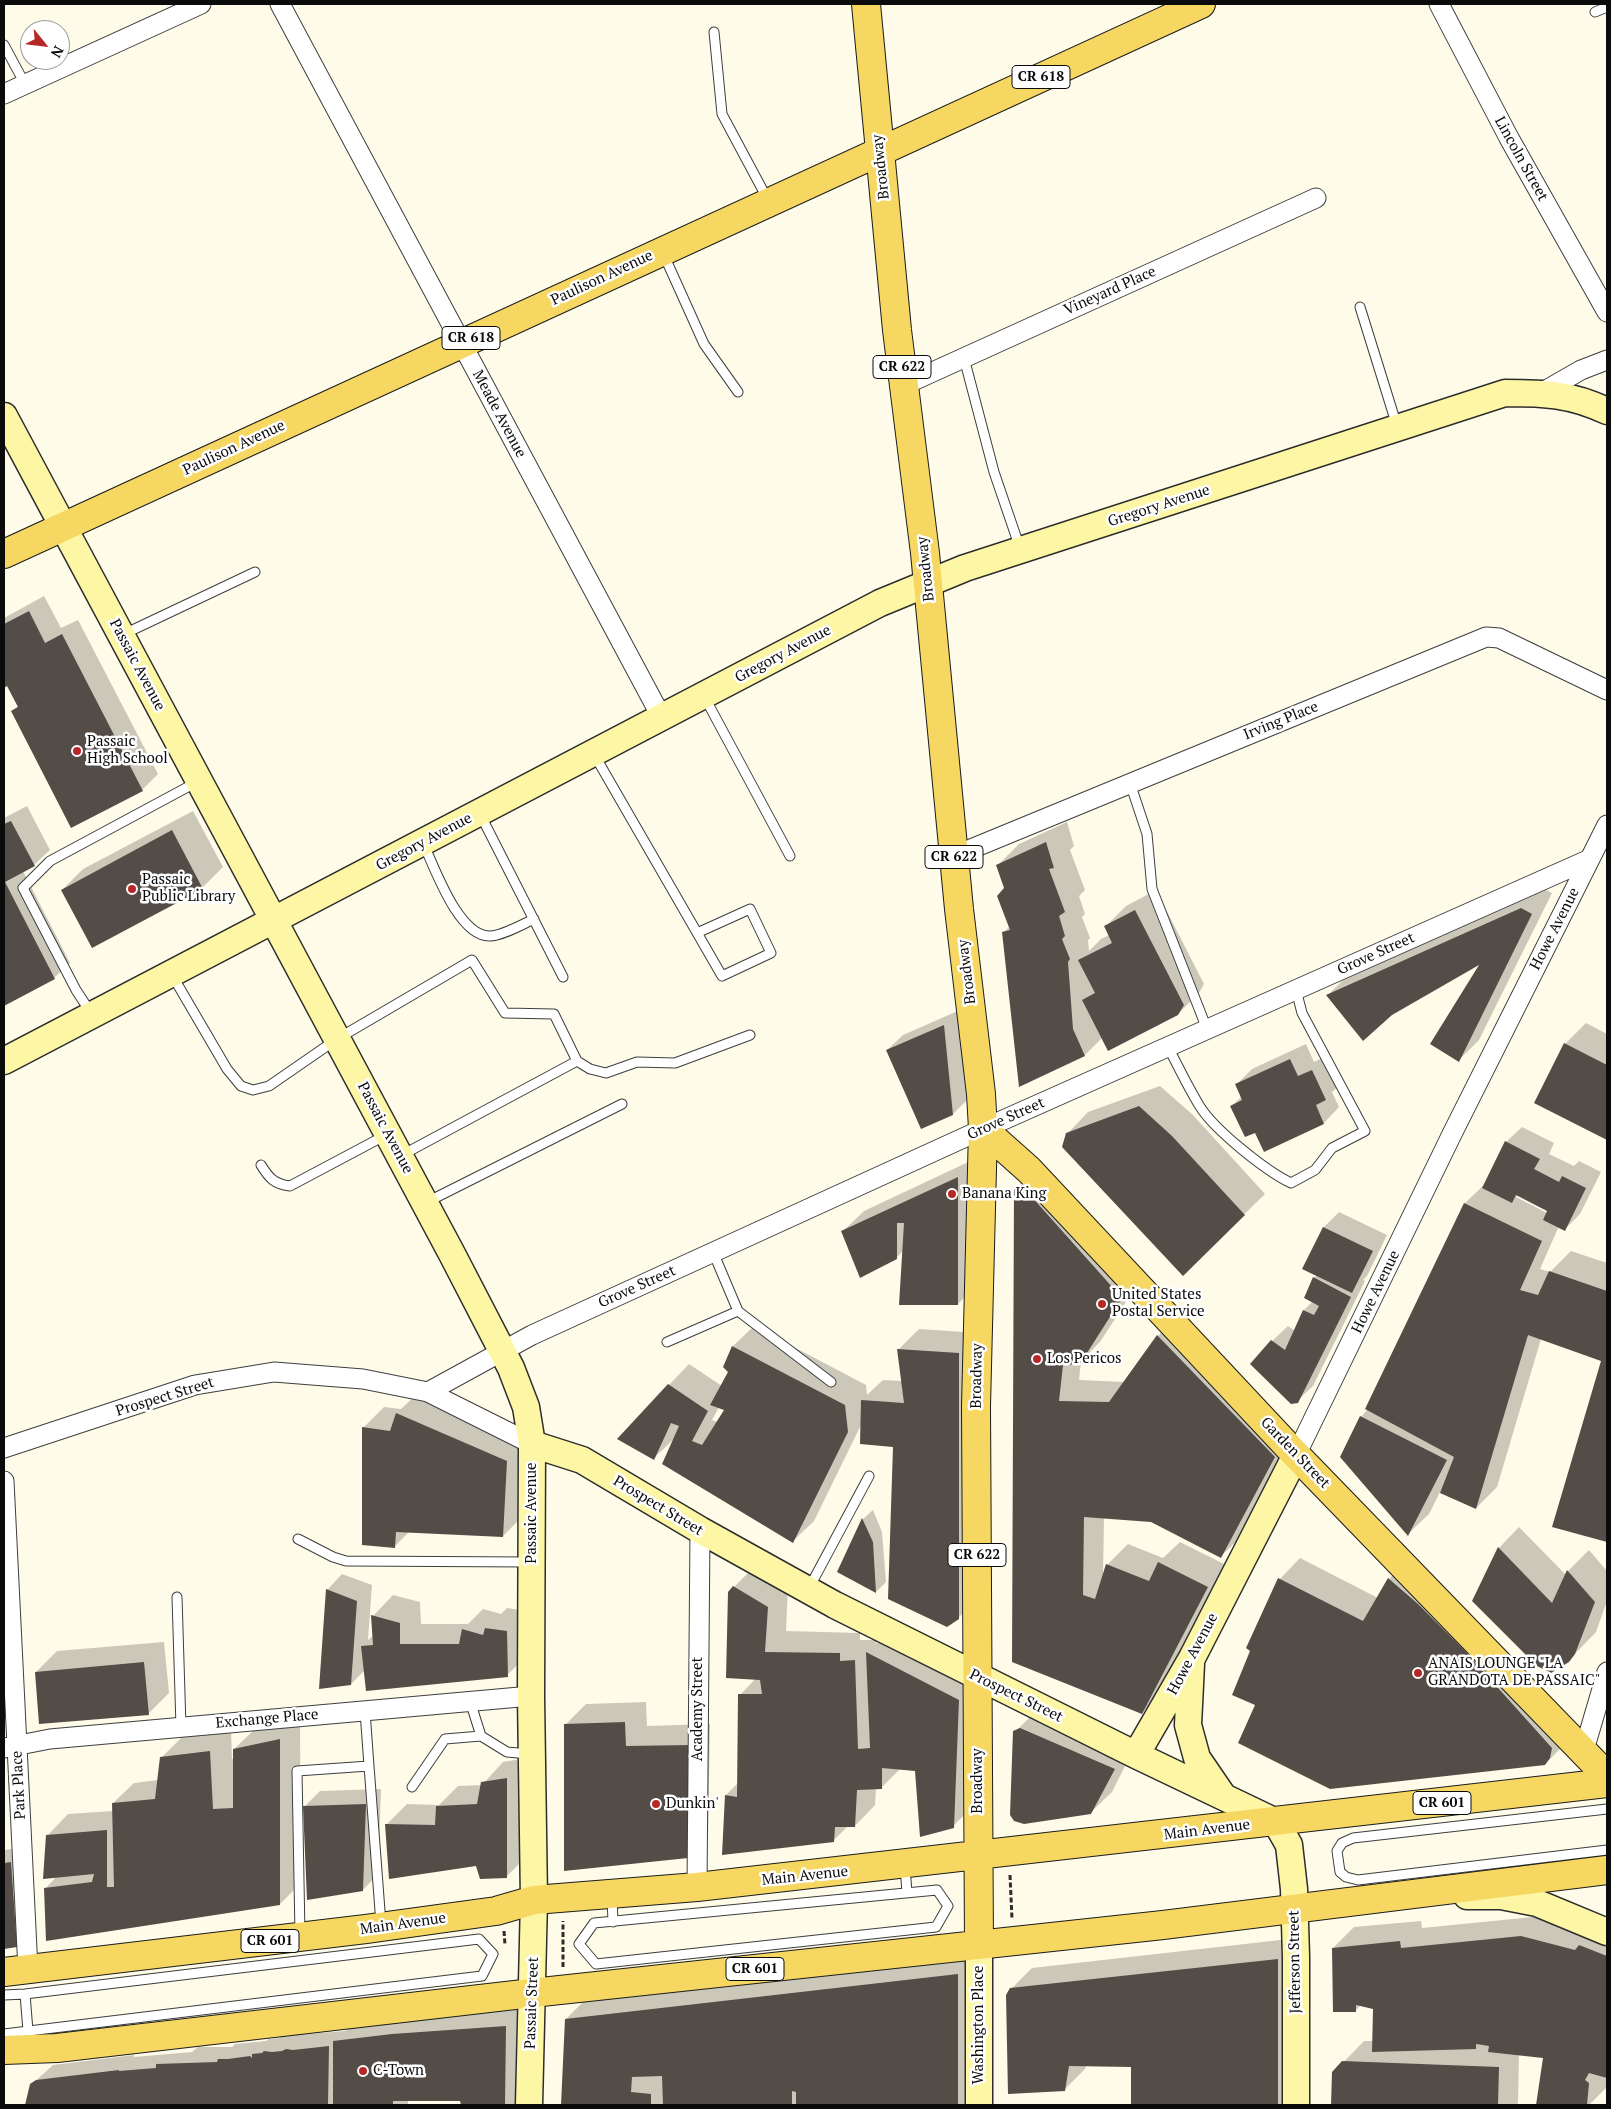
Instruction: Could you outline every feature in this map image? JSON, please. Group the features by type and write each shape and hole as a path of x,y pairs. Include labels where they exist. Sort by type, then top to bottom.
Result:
{"main road":[{"name":"Broadway","path":"866,4 904,385 928,584 954,856 981,1094 983,1129 976,1406 979,1944"},
{"name":"Paulison Avenue","path":"4,554 1201,4"},
{"name":"Garden Street","path":"983,1129 1029,1170 1296,1456 1584,1750 1607,1776"},
{"name":"Main Avenue","path":"19,1979 300,1937 382,1927 462,1928 496,1911 534,1900 697,1888 1276,1822 1370,1824 1607,1783"},
{"name":"CR 601","path":"4,2050 57,2048 463,1990 532,1993 617,1973 911,1941 979,1944 1163,1925 1295,1908 1375,1889 1408,1894 1607,1870"}],"street":[{"path":"4,94 201,4"},
{"name":"Meade Avenue","path":"280,4 662,718"},
{"name":"Lincoln Street","path":"1439,4 1509,138 1607,312"},
{"name":"Vineyard Place","path":"904,385 1316,198"},
{"name":"Gregory Avenue","path":"4,1061 880,603 965,568 1505,394 1541,393 1581,370 1607,360"},
{"path":"1541,393 1574,397 1607,411"},
{"name":"Passaic Avenue","path":"4,416 400,1156 502,1352 526,1407 532,1444 531,1696 534,1900"},
{"name":"Irving Place","path":"954,856 1486,637 1498,638 1607,690"},
{"name":"Howe Avenue","path":"1136,1755 1192,1658 1296,1456 1452,1134 1590,859 1604,838"},
{"name":"Grove Street","path":"428,1392 532,1335 983,1129 1590,859"},
{"name":"Prospect Street","path":"4,1448 195,1385 266,1374 362,1379 428,1392 532,1444 582,1460 808,1591 1136,1755 1276,1822"},
{"name":"Park Place","path":"4,1481 10,1747 19,1979"},
{"name":"Academy Street","path":"697,1888 700,1530"},
{"path":"1192,1658 1188,1725 1197,1758 1224,1797"},
{"path":"1584,1750 1607,1672"},
{"name":"Exchange Place","path":"10,1747 50,1739 531,1696"},
{"name":"Jefferson Street","path":"1276,1822 1289,1845 1295,1908 1296,2105"},
{"path":"1408,1894 1501,1896 1537,1903 1607,1932"},
{"name":"Passaic Street","path":"529,2105 534,1900"},
{"name":"Washington Place","path":"979,1944 979,2105"}],"lane":[{"path":"1595,12 1607,7"},
{"path":"714,32 722,114 769,202"},
{"path":"4,45 25,84"},
{"path":"662,251 704,344 738,392"},
{"path":"1360,307 1398,428"},
{"path":"964,358 994,472 1020,550"},
{"path":"122,635 255,572"},
{"path":"704,696 790,856"},
{"path":"593,754 697,933 722,976 771,953 750,909 697,933"},
{"path":"92,1016 76,990 23,888 50,861 199,780"},
{"path":"1130,783 1147,834 1152,889 1207,1030"},
{"path":"479,813 563,977"},
{"path":"423,843 443,887 460,917 471,928 483,935 492,936 534,920"},
{"path":"171,974 227,1069 240,1086 253,1090 268,1086 337,1039 472,960 505,1013 554,1014 577,1061 606,1073 637,1062 675,1063 750,1035"},
{"path":"1168,1047 1200,1107 1236,1144 1280,1178 1291,1183 1315,1170 1332,1148 1365,1131 1302,1013 1296,990"},
{"path":"400,1156 577,1061"},
{"path":"425,1204 622,1104"},
{"path":"261,1165 268,1177 274,1182 290,1186 388,1134"},
{"path":"713,1252 738,1311 831,1382"},
{"path":"667,1342 738,1311"},
{"path":"808,1591 869,1476"},
{"path":"298,1539 333,1557 346,1561 532,1562"},
{"path":"177,1597 181,1727"},
{"path":"470,1701 481,1736"},
{"path":"366,1711 382,1927"},
{"path":"412,1787 446,1739 481,1736 507,1752 532,1755"},
{"path":"300,1937 297,1771 369,1766"},
{"path":"1607,1809 1370,1824 1353,1838 1342,1844 1337,1851 1340,1872 1346,1877 1358,1880 1375,1889 1607,1850"},
{"path":"905,1865 907,1893"},
{"path":"617,1973 596,1964 579,1944 594,1924 937,1890 948,1906 936,1927 911,1941"},
{"path":"612,1894 613,1922"},
{"path":"4,1996 19,1979 462,1928 479,1939 492,1954 482,1976 463,1990 4,2034"},
{"path":"19,1979 28,2031"}],"path":[{"path":"1010,1870 1012,1926"}],"building":[{"name":"Passaic High School","path":"29,611 45,643 62,634 143,791 71,828 11,711 18,707 7,686 4,688 4,624"},
{"path":"11,821 35,866 5,882 55,979 4,1006 4,824"},
{"name":"Passaic Public Library","path":"172,830 203,889 92,948 61,890"},
{"path":"1046,842 1054,868 1049,869 1065,912 1059,916 1065,936 1062,939 1070,959 1068,962 1073,1029 1085,1056 1019,1087 1002,932 1010,930 997,896 1004,888 996,865"},
{"path":"1521,908 1532,914 1459,1062 1430,1044 1479,965 1392,1015 1363,1041 1326,995"},
{"path":"1135,910 1184,1005 1178,1015 1108,1051 1082,1000 1095,993 1078,960 1112,943 1104,926"},
{"path":"944,1025 953,1115 921,1129 886,1050"},
{"path":"1564,1043 1607,1065 1607,1140 1534,1103"},
{"path":"1290,1059 1298,1076 1312,1070 1326,1100 1316,1105 1324,1124 1264,1152 1255,1133 1245,1137 1230,1106 1242,1100 1235,1084"},
{"path":"1139,1106 1172,1136 1245,1215 1183,1276 1062,1147 1066,1133"},
{"path":"1505,1141 1540,1159 1534,1169 1559,1182 1562,1176 1586,1188 1565,1231 1543,1220 1547,1211 1516,1195 1512,1203 1482,1188"},
{"path":"958,1177 958,1305 899,1305 904,1223 897,1223 897,1259 860,1278 841,1231"},
{"path":"1023,1187 1122,1298 1080,1364 1063,1365 1059,1401 1109,1402 1157,1335 1275,1457 1221,1558 1151,1522 1084,1517 1083,1595 1095,1599 1106,1564 1149,1581 1158,1562 1208,1587 1142,1714 1012,1662 1014,1189"},
{"path":"1464,1203 1542,1241 1520,1290 1538,1295 1549,1271 1607,1291 1607,1542 1552,1527 1601,1361 1528,1335 1476,1509 1440,1493 1454,1457 1365,1409"},
{"path":"1323,1227 1373,1251 1352,1293 1302,1269"},
{"path":"1313,1277 1351,1297 1298,1403 1291,1404 1250,1364 1271,1340 1285,1350 1303,1310 1314,1315 1319,1306 1304,1298"},
{"path":"732,1346 845,1405 848,1432 793,1543 662,1464 679,1426 671,1423 654,1460 617,1439 668,1384 708,1411 692,1441 702,1445 724,1410 710,1405 728,1372 723,1367"},
{"path":"897,1349 959,1353 959,1619 947,1627 888,1599 893,1447 860,1444 861,1400 904,1403"},
{"path":"396,1413 507,1461 503,1537 396,1532 395,1548 362,1545 362,1427 390,1431"},
{"path":"1360,1416 1447,1460 1408,1536 1340,1457"},
{"path":"862,1518 873,1542 876,1593 837,1572"},
{"path":"1498,1547 1552,1603 1567,1570 1595,1602 1575,1654 1569,1662 1551,1673 1537,1666 1472,1601"},
{"path":"1278,1578 1363,1621 1388,1578 1418,1604 1464,1650 1552,1748 1550,1758 1545,1765 1330,1789 1238,1743 1255,1705 1232,1695 1250,1651 1246,1648"},
{"path":"733,1586 768,1607 765,1652 840,1653 840,1661 855,1660 858,1749 870,1748 866,1652 959,1700 954,1828 920,1837 915,1771 882,1768 882,1789 857,1790 855,1827 835,1827 834,1842 722,1855 725,1795 737,1797 738,1694 762,1694 760,1680 726,1678 728,1592"},
{"path":"326,1589 357,1601 351,1685 319,1689"},
{"path":"371,1615 400,1623 400,1644 459,1644 462,1629 483,1635 485,1628 507,1631 508,1677 366,1691 361,1646 373,1645"},
{"path":"144,1662 149,1715 39,1724 35,1672"},
{"path":"625,1722 626,1746 690,1745 688,1858 564,1871 564,1724"},
{"path":"1020,1728 1115,1769 1091,1814 1024,1824 1014,1821 1010,1815 1013,1731"},
{"path":"280,1739 280,1905 46,1941 44,1888 92,1882 94,1874 43,1879 46,1835 107,1830 107,1887 114,1887 112,1803 155,1799 160,1757 210,1751 213,1809 233,1808 233,1749"},
{"path":"507,1778 507,1878 480,1879 476,1866 389,1879 385,1824 435,1825 436,1806 477,1804 481,1782"},
{"path":"366,1804 363,1891 307,1900 303,1806"},
{"path":"11,1862 17,1947 4,1949 4,1863"},
{"path":"1521,1936 1575,1950 1579,1945 1607,1956 1607,2078 1589,2073 1585,2080 1589,2083 1587,2105 1536,2105 1543,2058 1488,2052 1489,2046 1476,2044 1476,2049 1372,2052 1373,2009 1356,2005 1356,2012 1333,2012 1332,1948 1400,1941 1401,1948"},
{"path":"1278,1959 1278,2105 1131,2105 1131,2067 1069,2066 1065,2091 1008,2094 1006,1995 1010,1988"},
{"path":"958,1974 958,2105 796,2105 796,2092 792,2091 792,2105 663,2105 662,2076 632,2077 631,2092 651,2094 651,2105 561,2105 565,2019"},
{"path":"506,2026 505,2105 461,2105 460,2101 393,2101 393,2105 333,2105 333,2041 392,2034"},
{"path":"329,2046 328,2105 25,2105 30,2084 36,2080 119,2070 156,2068 156,2064 217,2062 218,2059 250,2056 252,2058 252,2054 264,2051 272,2052 286,2049"},
{"path":"1342,2061 1499,2067 1498,2105 1331,2105 1332,2072"}],"place":[{"name":"Passaic High School","path":"77,751"},
{"name":"Passaic Public Library","path":"132,889"},
{"name":"Banana King","path":"952,1194"},
{"name":"United States Postal Service","path":"1102,1304"},
{"name":"Los Pericos","path":"1037,1359"},
{"name":"ANAIS LOUNGE \"LA GRANDOTA DE PASSAIC\"","path":"1418,1673"},
{"name":"Dunkin'","path":"656,1804"},
{"name":"C-Town","path":"363,2071"}]}
